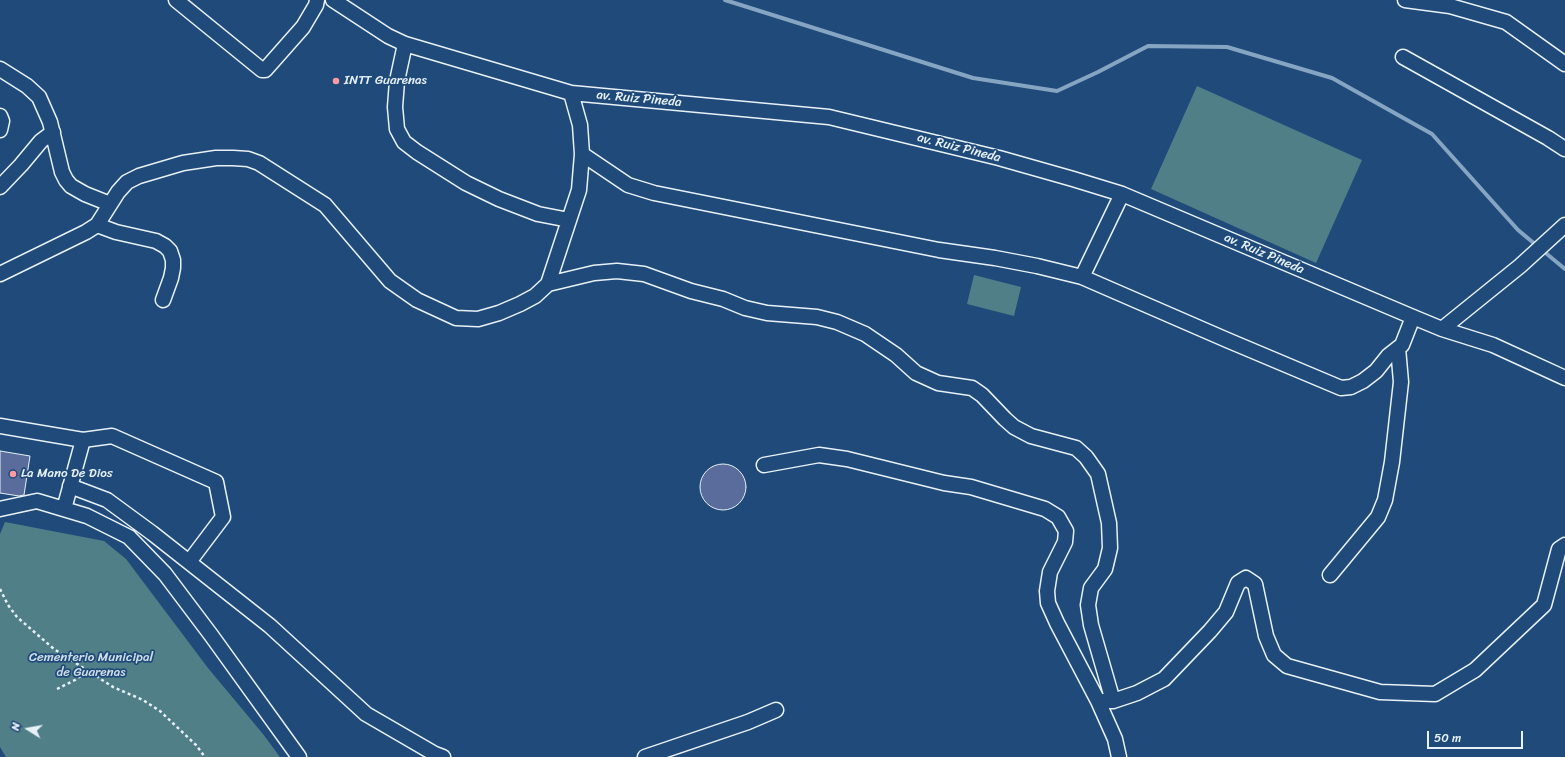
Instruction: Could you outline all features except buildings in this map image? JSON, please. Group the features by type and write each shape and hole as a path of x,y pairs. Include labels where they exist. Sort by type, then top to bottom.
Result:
{"street":[{"path":"176,0 262,70 265,70 303,27 316,5 317,0"},
{"name":"av. Ruiz Pineda","path":"333,0 388,36 405,44 571,93 829,117 999,158 1122,194 1413,317 1442,329 1493,346 1565,378"},
{"path":"1405,0 1450,6 1506,22 1565,64"},
{"path":"405,44 397,80 395,108 397,129 404,142 466,183 499,199 538,214 569,220"},
{"path":"1403,57 1565,149"},
{"path":"0,69 27,86 39,96 53,132 62,172 66,180 71,186 85,194 110,204"},
{"path":"0,274 86,232 96,225 127,182 139,176 183,163 210,159 248,159 260,163 324,204 390,281 417,300 456,318 478,319 499,313 535,296 548,284 579,190 582,154 580,125 571,93"},
{"path":"0,116 2,121 0,130"},
{"path":"0,187 41,141 53,132"},
{"path":"582,154 628,185 654,193 939,250 1037,266 1082,277 1341,388 1351,387 1363,381 1376,371 1388,356 1402,345 1413,317"},
{"path":"1082,277 1122,194"},
{"path":"96,225 116,232 156,241 170,251 173,260 173,268 163,300"},
{"path":"1442,329 1520,266 1562,227"},
{"path":"548,284 594,273 617,271 644,274 691,291 724,299 745,308 767,313 817,317 837,322 865,334 896,355 916,373 938,384 972,388 982,395 1010,423 1031,436 1076,448 1086,456 1098,474 1109,524 1110,548 1105,569 1091,588 1088,605 1091,625 1113,701"},
{"path":"1330,575 1378,517 1385,500 1392,462 1401,382 1398,348"},
{"path":"0,426 83,440 112,436 216,482 223,517 189,562"},
{"path":"64,509 83,440"},
{"path":"764,465 819,455 847,459 944,483 972,487 1045,509 1058,517 1066,531 1065,542 1050,572 1047,591 1048,603 1056,623 1098,701 1114,739 1119,757"},
{"path":"70,486 107,500 152,533 270,626 366,714 435,754 443,757"},
{"path":"0,509 37,501 87,516 129,537 160,568 211,635 299,757"},
{"path":"1098,701 1113,701 1137,693 1164,679 1226,612 1238,582 1246,578 1255,584 1266,636 1274,655 1287,666 1380,692 1435,694 1475,670 1544,605 1559,549 1565,545"},
{"path":"645,757 748,722 776,710"}],"path":[{"path":"0,589 8,605 17,617 54,649 114,687 143,700 160,711 196,745 205,757"},
{"path":"57,689 75,680 89,670"}],"green space":[{"path":"1197,86 1362,160 1316,263 1151,189"},
{"path":"974,275 1021,287 1014,316 967,304"},
{"name":"Cementerio Municipal de Guarenas","path":"5,522 104,541 126,559 208,668 263,734 280,757 6,757 0,747 0,534"}],"waterway":[{"path":"725,0 973,78 1057,91 1148,46 1227,47 1332,78 1432,134 1518,230 1565,269"}],"place":[{"name":"INTT Guarenas","path":"336,81"},
{"name":"La Mano De Dios","path":"13,474"}]}
